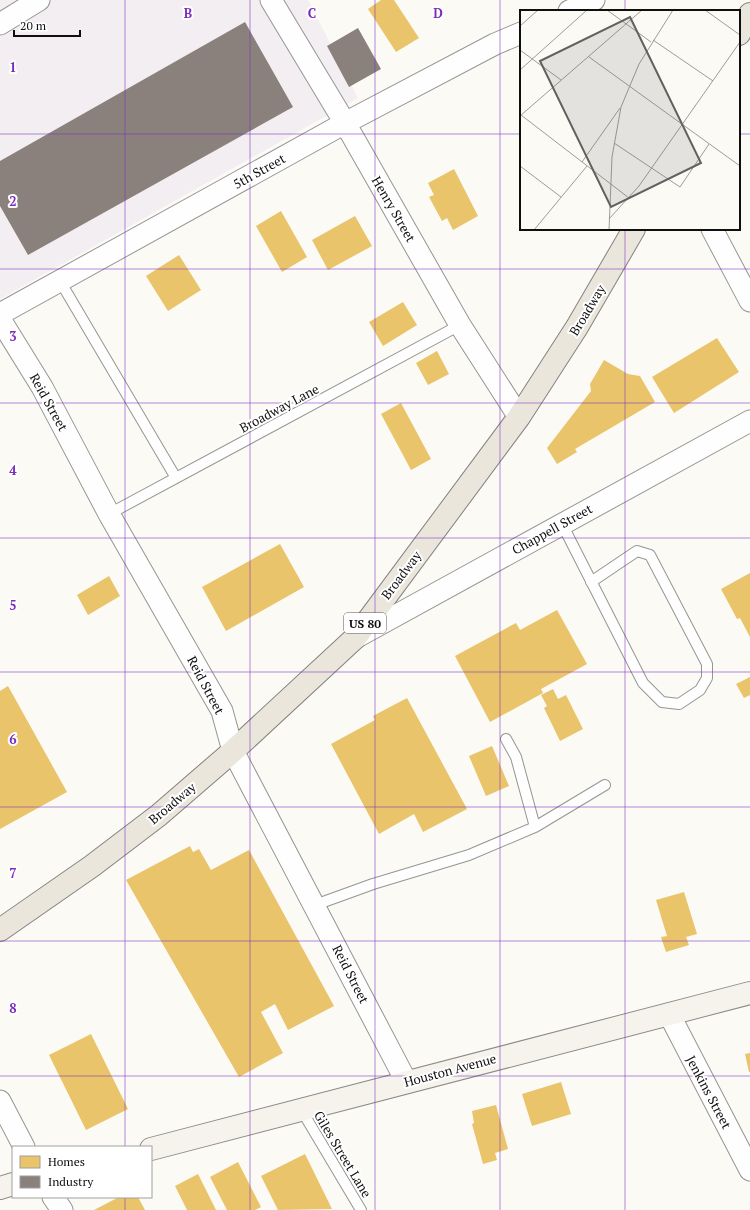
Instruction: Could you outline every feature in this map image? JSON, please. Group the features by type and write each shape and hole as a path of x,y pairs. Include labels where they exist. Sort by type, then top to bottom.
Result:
{"main road":[{"path":"740,32 750,14"},
{"name":"Broadway","path":"0,930 92,866 152,820 233,751 355,638 519,417 577,327 633,230"}],"street":[{"path":"0,24 39,0"},
{"name":"Henry Street","path":"271,0 345,123 460,325 519,417"},
{"path":"571,10 594,0"},
{"path":"600,0 605,10"},
{"name":"5th Street","path":"0,314 345,123 495,44 520,33"},
{"path":"713,230 750,301"},
{"name":"Reid Street","path":"0,319 42,387 109,514 222,711 233,751 315,905 406,1082"},
{"name":"Chappell Street","path":"355,638 750,421"},
{"name":"Houston Avenue","path":"152,1149 302,1111 406,1082 750,992"},
{"name":"Jenkins Street","path":"668,1014 750,1170"},
{"path":"0,1101 23,1146"},
{"path":"0,1188 12,1184"},
{"path":"54,1198 62,1210"}],"lane":[{"path":"60,281 176,478"},
{"name":"Broadway Lane","path":"109,514 460,325"},
{"path":"562,524 591,582 643,683 662,702 679,704 700,690 707,678 707,664 650,555 637,551 591,582"},
{"path":"506,739 516,757 535,827"},
{"path":"315,905 373,884 468,855 535,827 605,785"},
{"name":"Giles Street Lane","path":"302,1111 361,1210"}],"shaded area":[{"path":"0,0 308,0 358,98 0,299"}],"building: Homes":[{"path":"381,0 394,0 419,38 396,52 368,9"},
{"path":"454,169 478,216 453,230 447,218 442,221 429,197 434,195 428,183"},
{"path":"281,211 307,257 282,272 256,226"},
{"path":"355,216 372,246 328,270 312,240"},
{"path":"179,255 201,290 168,311 146,276"},
{"path":"403,302 417,325 383,346 369,322"},
{"path":"717,338 739,372 674,413 652,377"},
{"path":"437,351 449,374 428,385 416,363"},
{"path":"604,360 628,374 640,376 655,402 575,449 577,452 557,464 547,448 591,391 590,384"},
{"path":"401,403 431,459 411,470 381,414"},
{"path":"280,544 304,587 226,631 202,587"},
{"path":"750,573 750,637 740,618 737,619 721,589"},
{"path":"109,576 120,596 88,615 77,595"},
{"path":"557,610 587,664 541,689 543,693 490,722 455,656 516,623 520,630"},
{"path":"750,677 750,695 744,698 736,684"},
{"path":"8,686 67,792 0,829 0,691"},
{"path":"553,689 558,699 566,695 583,729 560,741 544,708 547,706 541,695"},
{"path":"407,698 467,809 423,832 414,814 379,834 331,744 375,720 373,716"},
{"path":"492,746 509,786 486,796 469,756"},
{"path":"190,846 193,852 199,849 211,870 249,850 334,1006 288,1030 275,1004 261,1012 283,1053 239,1077 126,880"},
{"path":"684,892 697,934 686,937 689,945 666,952 661,937 667,936 656,900"},
{"path":"91,1034 128,1109 86,1130 49,1055"},
{"path":"750,1053 750,1072 749,1072 745,1054"},
{"path":"561,1082 571,1114 532,1126 522,1094"},
{"path":"496,1105 508,1149 495,1153 497,1160 483,1164 472,1124 474,1123 472,1111"},
{"path":"305,1154 332,1209 278,1210 261,1176"},
{"path":"238,1162 261,1207 255,1210 227,1210 210,1177"},
{"path":"198,1174 216,1210 187,1210 175,1186"},
{"path":"117,1198 139,1198 145,1210 94,1210"}],"building: Industry":[{"path":"245,22 293,107 28,255 0,206 0,161"},
{"path":"358,28 381,69 349,87 327,46"}]}
